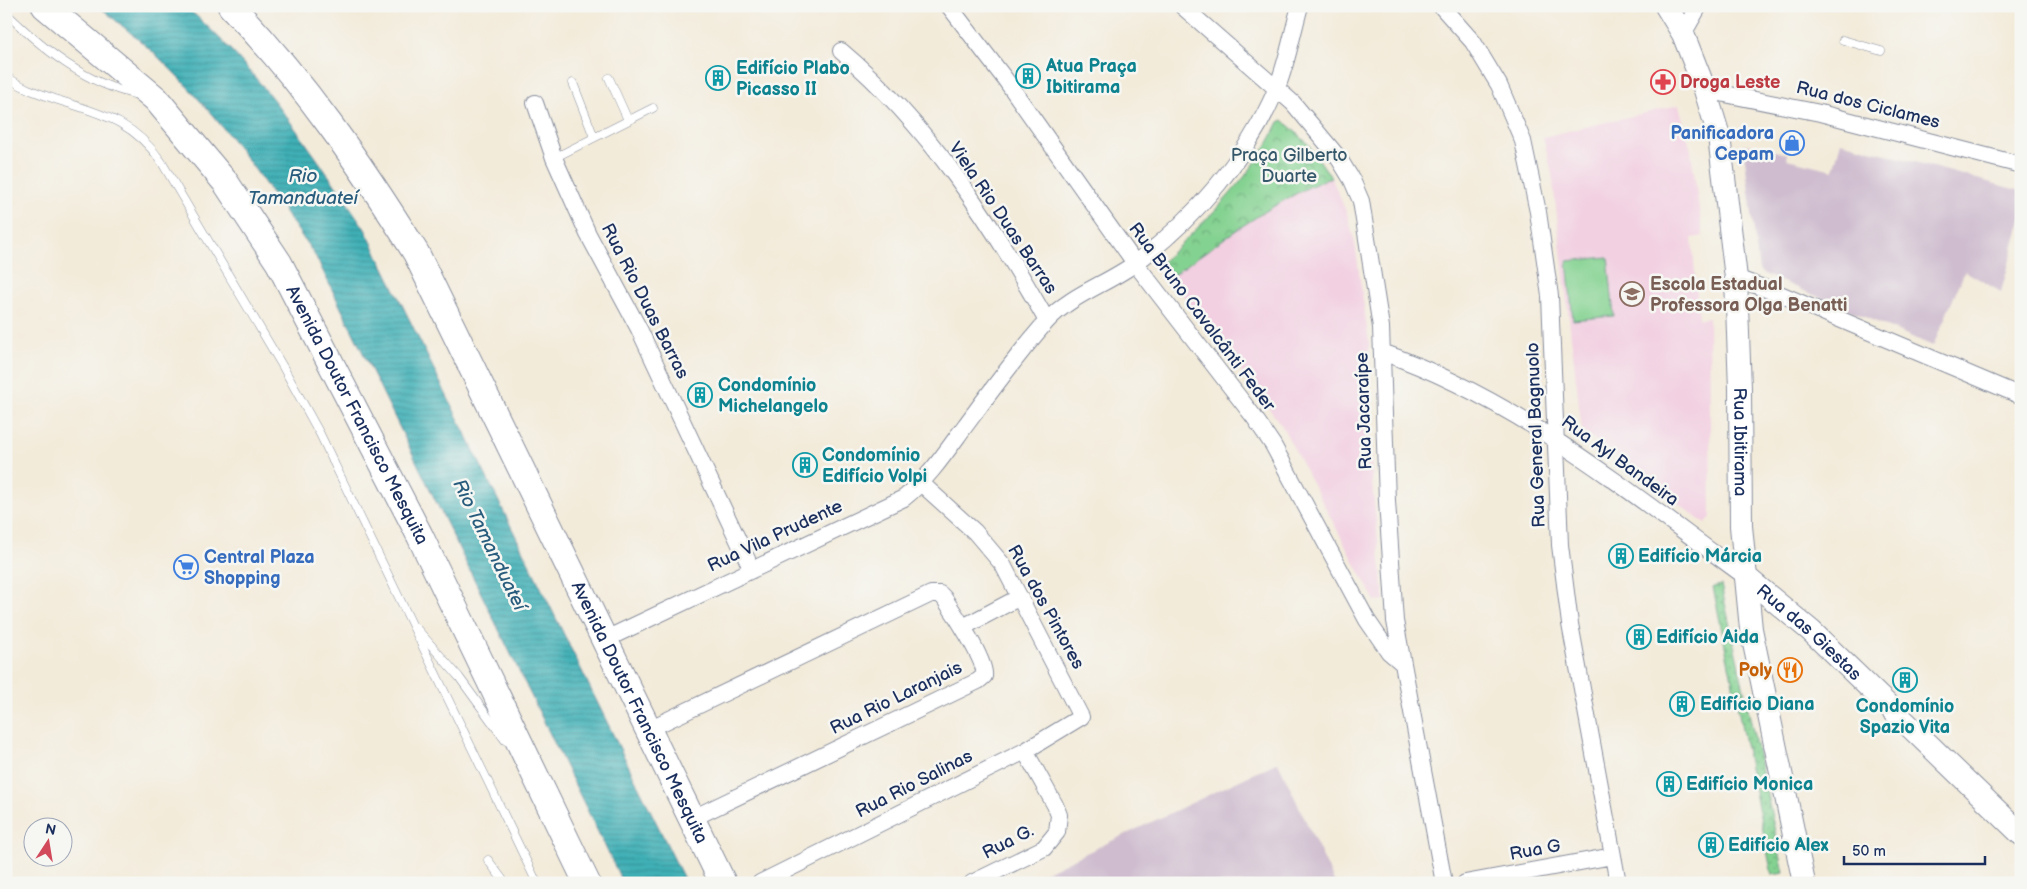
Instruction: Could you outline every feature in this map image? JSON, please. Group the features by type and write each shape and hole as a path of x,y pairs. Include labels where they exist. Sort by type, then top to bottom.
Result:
{"highway":[{"name":"Avenida Doutor Francisco Mesquita","path":"45,6 156,99 226,183 279,263 420,536 587,883"},
{"name":"Avenida Doutor Francisco Mesquita","path":"231,6 303,87 368,176 416,253 606,639 723,883"}],"main road":[{"name":"Rua Ibitirama","path":"1666,6 1683,34 1705,90 1719,136 1736,278 1740,389 1741,526 1746,577 1752,628 1804,883"},
{"name":"Rua das Giestas","path":"1746,577 1811,631 2021,834"}],"street":[{"name":"Rua Bruno Cavalcânti Feder","path":"949,6 1005,79 1135,263 1254,417 1273,446 1367,620 1389,652 1402,663"},
{"name":"Rua Jacaraípe","path":"1182,6 1293,103 1338,156 1352,180 1361,202 1381,327 1387,501 1395,621 1444,883"},
{"name":"Rua Vila Prudente","path":"606,639 904,498 922,484 989,393 1047,321 1070,301 1135,263 1195,209 1220,182 1244,150 1276,88 1300,6"},
{"name":"Rua General Bagnuolo","path":"1441,6 1473,42 1498,85 1523,141 1538,212 1550,296 1560,545 1570,624 1618,883"},
{"path":"1683,34 1699,6"},
{"name":"Viela Rio Duas Barras","path":"841,51 880,86 958,179 1008,255 1047,321"},
{"name":"Rua dos Ciclames","path":"1705,90 1820,113 2021,164"},
{"name":"Rua Rio Duas Barras","path":"535,103 554,158 588,234 639,329 752,570"},
{"path":"1736,278 1780,294 2021,396"},
{"name":"Rua Ayl Bandeira","path":"1382,352 1451,380 1493,401 1557,439 1746,577"},
{"name":"Rua dos Pintores","path":"922,484 992,550 1020,597 1082,715"},
{"name":"Rua Rio Laranjais","path":"649,729 931,594 940,594 944,598 963,627 984,668 985,672 982,679 693,818"},
{"path":"963,627 1020,597"},
{"name":"Rua Rio Salinas","path":"760,883 1025,751 1081,718 1082,715"},
{"name":"Rua G.","path":"972,883 1044,848 1057,832 1059,815 1055,804 1025,751"},
{"name":"Rua G","path":"1465,883 1612,856"}],"lane":[{"path":"6,13 50,53 80,74 126,93 156,99"},
{"path":"1843,40 1881,51"},
{"path":"6,76 37,93 124,124 150,146 179,191 315,425 537,883"},
{"path":"609,78 628,120"},
{"path":"573,83 594,137"},
{"path":"554,158 653,108"},
{"path":"408,618 459,677 546,796"},
{"path":"488,860 505,883"}],"shaded area":[{"name":"Escola Estadual Professora Olga Benatti","path":"1679,105 1691,151 1703,236 1692,238 1699,319 1709,318 1711,517 1705,524 1582,430 1552,174 1543,137"},
{"path":"1841,142 2021,191 2021,220 2001,292 1965,271 1933,346 1762,273 1759,270 1743,144 1788,154 1787,159 1833,170"},
{"path":"1331,177 1348,216 1355,243 1369,343 1372,482 1384,600 1375,601 1282,426 1170,277 1255,217 1295,192"},
{"path":"1278,762 1335,883 1023,883"}],"green space":[{"name":"Praça Gilberto Duarte","path":"1283,120 1308,144 1331,177 1268,210 1170,277 1160,264 1210,215 1241,181 1268,143 1279,122"},
{"path":"1608,257 1614,316 1573,320 1567,261"},
{"path":"1721,585 1784,873 1772,875 1713,587"}],"water":[{"name":"Rio Tamanduateí","path":"99,6 185,6 212,30 260,83 325,170 365,229 686,883 623,883 316,257 242,152 201,102 157,56"}],"place":[{"name":"Atua Praça Ibitirama","path":"1028,76"},
{"name":"Edifício Plabo Picasso II","path":"718,78"},
{"name":"Droga Leste","path":"1663,82"},
{"name":"Panificadora Cepam","path":"1792,143"},
{"name":"Escola Estadual Professora Olga Benatti","path":"1632,294"},
{"name":"Condomínio Michelangelo","path":"700,395"},
{"name":"Condomínio Edifício Volpi","path":"805,465"},
{"name":"Edifício Márcia","path":"1621,556"},
{"name":"Central Plaza Shopping","path":"186,567"},
{"name":"Edifício Aida","path":"1639,637"},
{"name":"Poly","path":"1790,670"},
{"name":"Condomínio Spazio Vita","path":"1905,680"},
{"name":"Edifício Diana","path":"1682,704"},
{"name":"Edifício Monica","path":"1669,784"},
{"name":"Edifício Alex","path":"1711,845"}]}
